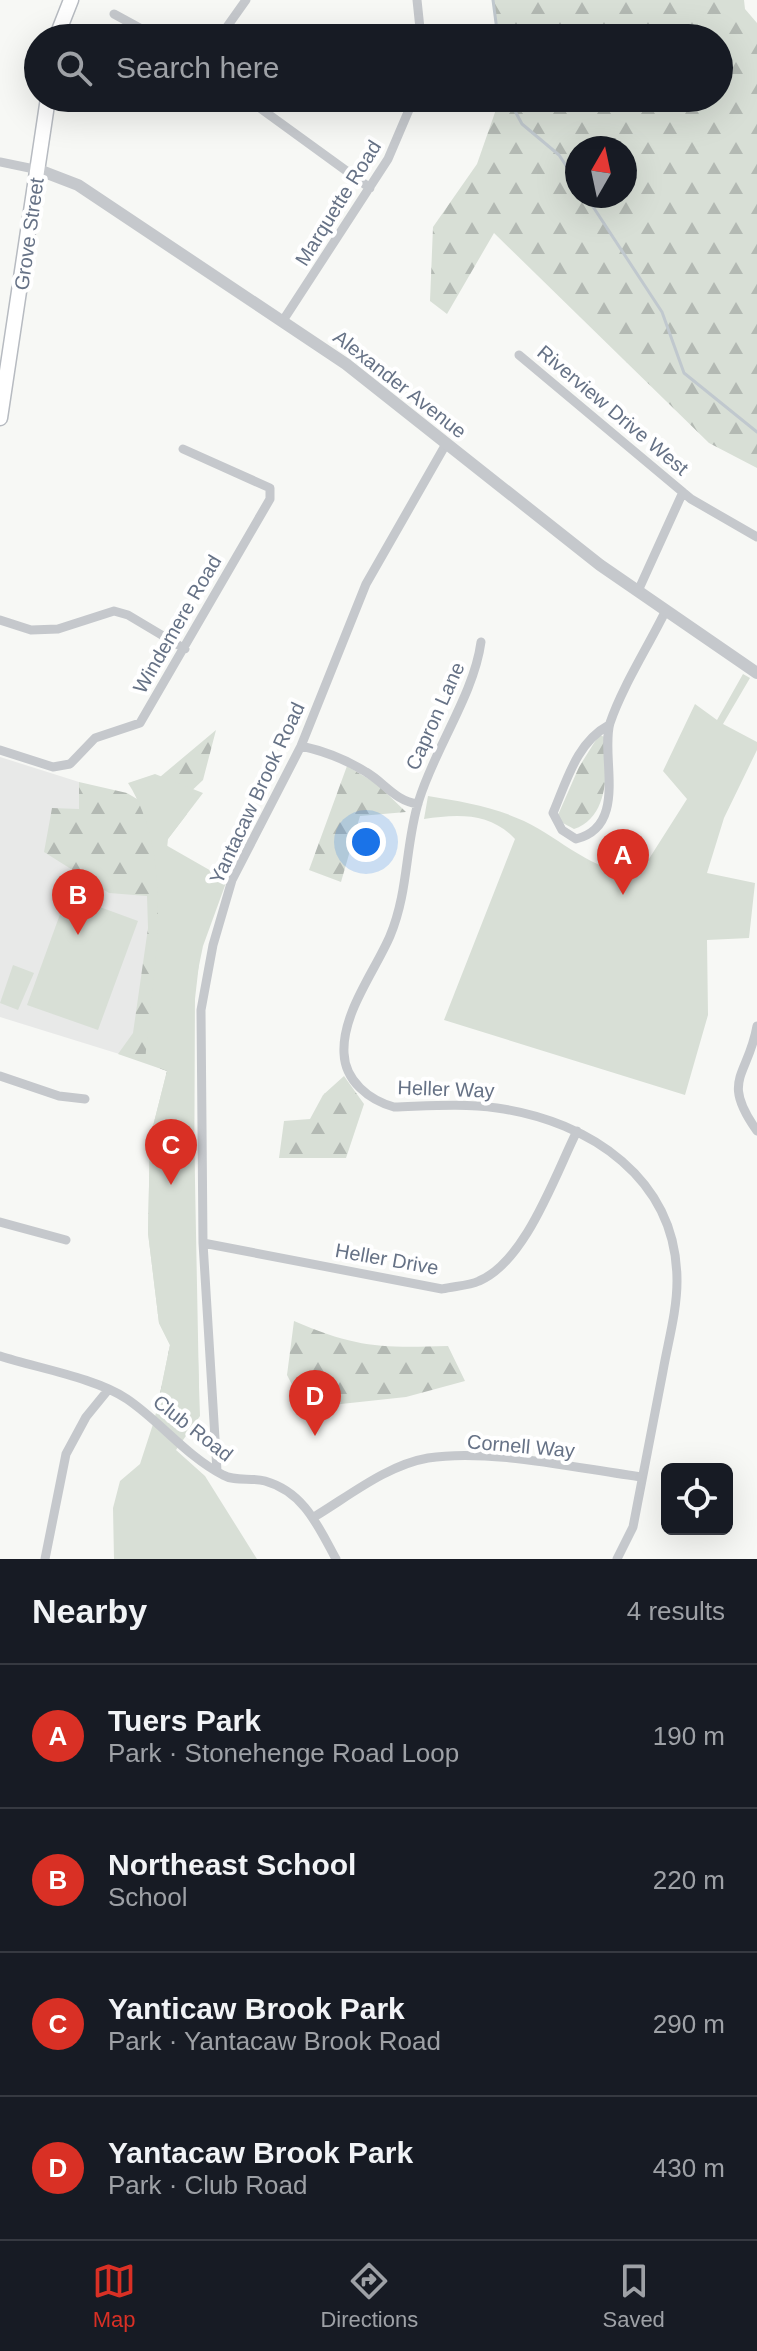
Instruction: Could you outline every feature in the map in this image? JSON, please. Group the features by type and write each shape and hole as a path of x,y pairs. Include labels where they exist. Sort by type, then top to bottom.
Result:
{"main road":[{"path":"56,24 57,0"},
{"path":"62,24 71,0"},
{"name":"Grove Street","path":"0,418 46,112"}],"street":[{"path":"229,24 246,0"},
{"path":"417,0 420,24"},
{"path":"114,14 132,24"},
{"path":"265,112 370,188"},
{"name":"Marquette Road","path":"282,322 388,159 408,112"},
{"name":"Alexander Avenue","path":"0,162 39,170 78,185 346,364 638,591 757,673"},
{"name":"Riverview Drive West","path":"519,355 683,492 757,537"},
{"name":"Yantacaw Brook Road","path":"217,1471 203,1243 201,1010 213,945 232,880 301,746 366,584 446,444"},
{"name":"Windemere Road","path":"0,750 53,767 70,764 95,738 140,723 185,649 270,499 270,488 183,449"},
{"path":"638,591 683,492"},
{"path":"609,725 593,734 577,756 553,813 562,830 576,839 587,836 599,824 612,785 609,725 666,610"},
{"path":"0,620 31,630 58,629 114,611 128,615 185,649"},
{"name":"Capron Lane","path":"418,804 431,764 479,661 481,642"},
{"path":"301,746 348,762 403,802 418,804"},
{"name":"Heller Way","path":"418,804 405,890 391,934 346,1030 347,1066 365,1094 379,1103 394,1107 499,1108 539,1117 577,1131 613,1151 638,1174 661,1209 674,1249 676,1300 633,1527 617,1559"},
{"path":"757,1026 737,1084 743,1112 757,1131"},
{"path":"0,1076 59,1096 85,1099"},
{"name":"Heller Drive","path":"203,1243 442,1289 478,1281 503,1267 524,1237 577,1131"},
{"path":"0,1222 66,1240"},
{"name":"Club Road","path":"0,1356 108,1390 127,1399 198,1460 226,1477 262,1480 285,1489 314,1517 336,1559"},
{"path":"45,1559 66,1454 86,1417 108,1390"},
{"name":"Cornell Way","path":"314,1517 388,1473 428,1458 489,1457 642,1477"}],"shaded area":[{"path":"0,757 79,782 160,889 145,1062 0,1017"}],"green space":[{"path":"493,0 744,0 745,9 757,23 757,468 709,443 494,233 447,314 430,301 433,227 477,164 495,112 733,112 733,24 496,24"},
{"path":"743,674 750,678 723,724 757,742 757,750 724,818 707,873 755,883 749,938 707,940 708,1015 685,1095 444,1020 515,839 484,819 449,816 424,819 428,796 477,805 513,816 594,862 624,872 640,873 687,799 663,771 695,704 717,720"},
{"path":"216,730 203,780 183,799 187,814 168,839 166,858 199,964 192,1025 199,1389 155,1418 170,1345 159,1323 148,1233 150,1138 167,1071 118,1054 133,1033 148,928 147,896 109,893 44,852 52,808 79,809 79,782 127,793 137,799 134,788 154,782"},
{"path":"599,735 605,737 604,790 594,814 574,829 561,822 558,815 579,767"},
{"path":"347,766 377,784 406,812 360,816 341,882 309,870"},
{"path":"155,774 203,793 164,844 227,880 203,946 195,985 194,1240 200,1416 176,1450 205,1476 257,1559 114,1559 113,1508 120,1481 140,1464 155,1418 170,1345 159,1323 148,1233 150,1138 167,1071 145,1062 156,956 157,883 153,847 143,814 128,783"},
{"path":"67,895 138,921 98,1030 27,1005"},
{"path":"13,965 34,973 18,1010 0,1003"},
{"path":"344,1076 364,1104 346,1158 279,1158 284,1121 310,1119 323,1095"},
{"path":"294,1321 335,1337 370,1344 448,1346 465,1381 406,1397 304,1408 287,1375"}],"waterway":[{"path":"493,0 496,24"},
{"path":"516,112 522,124 559,155 565,164"},
{"path":"594,208 662,312 684,373 757,432"}],"place":[{"name":"Tuers Park","path":"623,895"},
{"name":"Northeast School","path":"78,935"},
{"name":"Yanticaw Brook Park","path":"171,1185"},
{"name":"Yantacaw Brook Park","path":"315,1436"}]}
